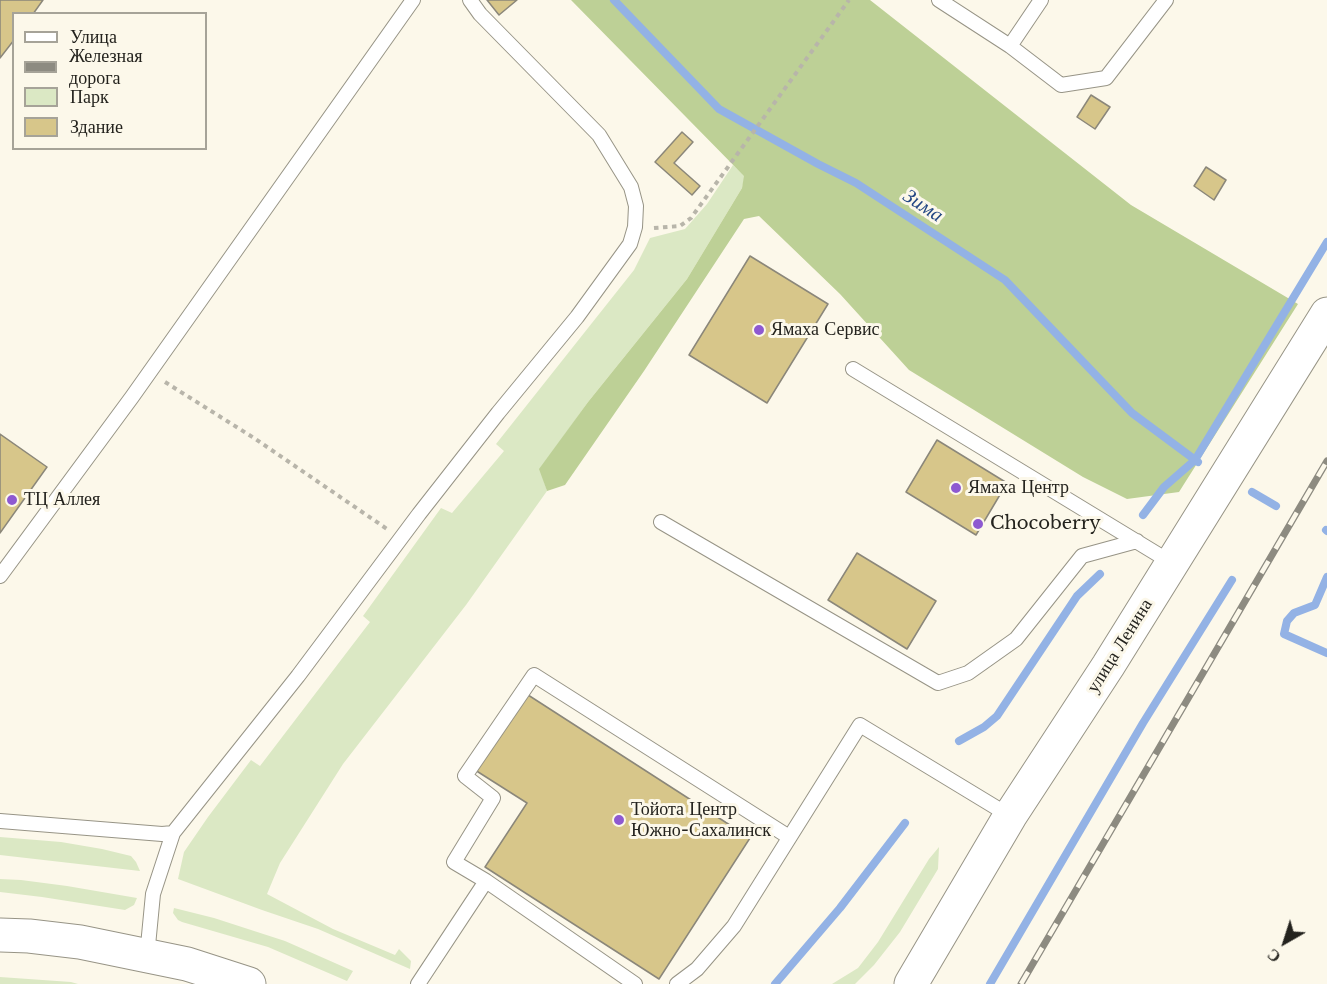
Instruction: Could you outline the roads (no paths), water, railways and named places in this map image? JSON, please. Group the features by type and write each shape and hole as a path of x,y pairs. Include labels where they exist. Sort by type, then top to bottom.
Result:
{"main road":[{"name":"улица Ленина","path":"911,982 1010,816 1108,666 1327,314"},
{"path":"0,935 80,942 187,964 249,984"}],"lane":[{"path":"0,576 132,397 413,0"},
{"path":"147,956 153,894 173,833 298,676 498,413 577,317 630,244 635,227 636,206 632,187 599,135 480,14 470,0"},
{"path":"939,0 1010,45 1061,85 1106,78 1166,0"},
{"path":"1010,45 1041,0"},
{"path":"853,369 1172,563"},
{"path":"661,522 938,683 968,673 1016,639 1082,556 1137,542"},
{"path":"635,984 486,881 454,862 493,798 465,776 534,675 789,837"},
{"path":"677,984 697,969 734,926 860,725 1010,816"},
{"path":"0,821 173,833"},
{"path":"418,984 486,881"}],"waterway":[{"name":"Зима","path":"614,0 719,109 856,183 1005,280 1132,413 1198,462"},
{"path":"1143,515 1164,487 1195,460 1327,242"},
{"name":"Зима","path":"1252,492 1276,506"},
{"path":"959,741 984,727 997,716 1077,596 1100,574"},
{"name":"Зима","path":"1327,577 1315,605 1294,613 1287,621 1284,634 1327,653"},
{"path":"990,984 1143,723 1232,580"},
{"path":"775,984 840,908 905,823"}],"railway":[{"path":"1021,984 1327,461"}],"place":[{"name":"Ямаха Сервис","path":"759,330"},
{"name":"Ямаха Центр","path":"956,488"},
{"name":"ТЦ Аллея","path":"12,500"},
{"name":"Chocoberry","path":"978,524"},
{"name":"Тойота Центр Южно-Сахалинск","path":"619,820"}]}
